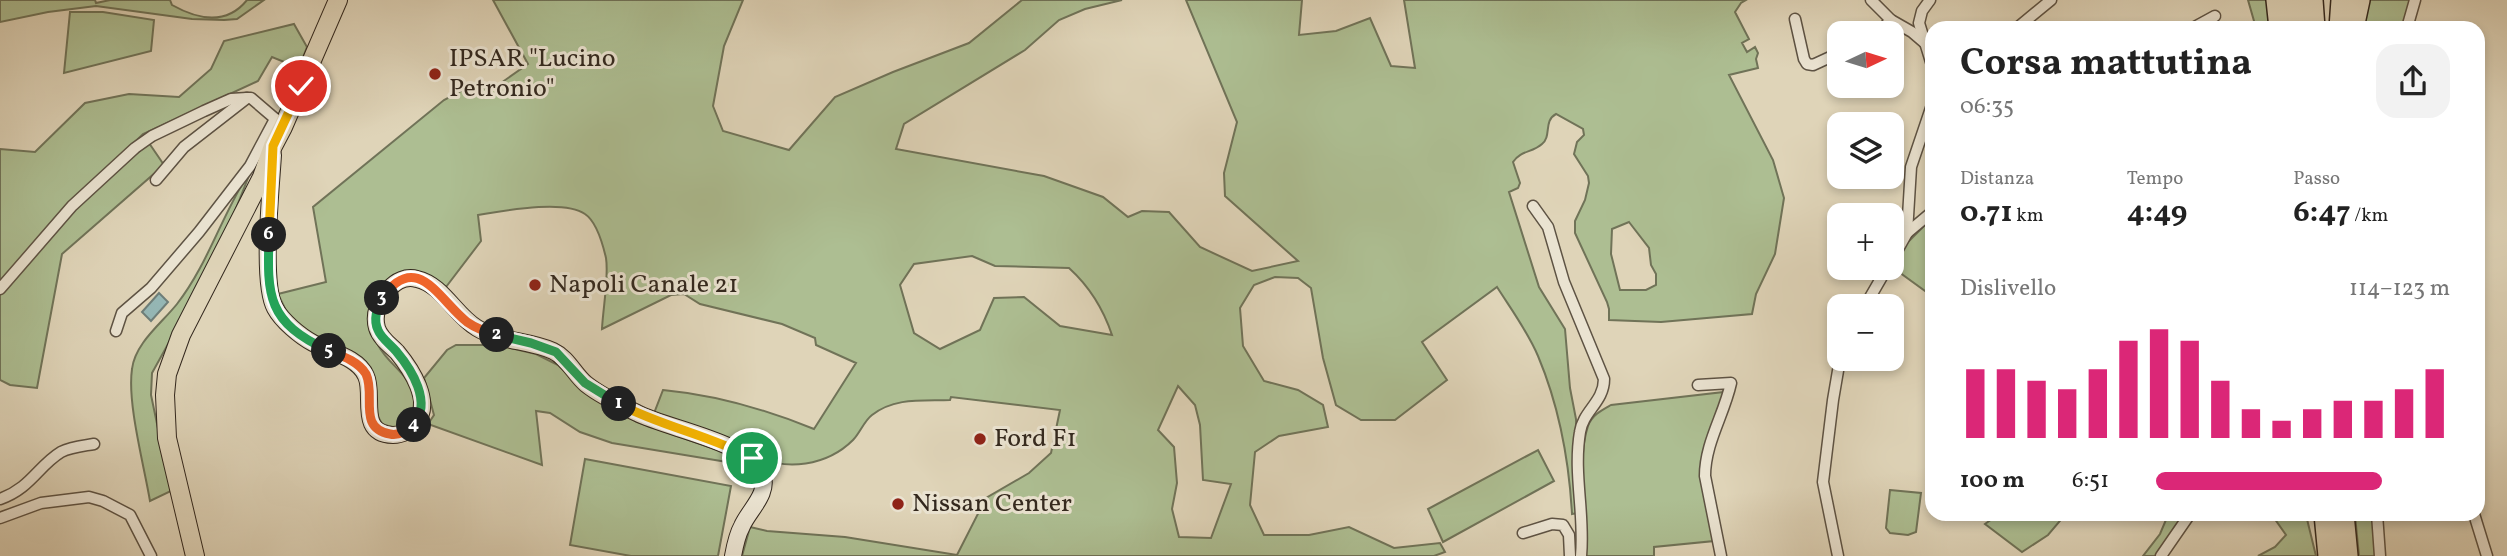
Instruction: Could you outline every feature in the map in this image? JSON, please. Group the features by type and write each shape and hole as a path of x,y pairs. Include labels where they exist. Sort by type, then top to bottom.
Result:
{"highway":[{"path":"2277,0 2279,21"},
{"path":"2294,0 2296,21"},
{"path":"2300,0 2302,21"},
{"path":"2306,0 2308,21"},
{"path":"2312,0 2314,21"},
{"path":"2319,0 2320,21"},
{"path":"2326,0 2332,21"},
{"path":"2332,0 2334,21"},
{"path":"2336,21 2340,0"},
{"path":"2346,21 2348,0"},
{"path":"2354,21 2357,0"},
{"path":"2326,521 2329,556"},
{"path":"2344,521 2347,556"}],"main road":[{"path":"195,556 167,438 167,374 181,335 262,177 279,123 338,0"}],"street":[{"path":"1871,0 1891,20 1925,43"},
{"path":"1925,40 1919,17 1930,0"},
{"path":"2026,21 2051,0"},
{"path":"2409,21 2415,0"},
{"path":"2206,21 2215,16"},
{"path":"1795,19 1807,64 1813,65 1827,59"},
{"path":"156,180 184,148 247,97"},
{"path":"0,289 72,206 152,136 231,99 251,98 279,123 250,166 159,279 122,313 117,331"},
{"path":"1908,233 1911,167 1925,126"},
{"path":"273,146 268,261 271,299 276,310 310,342 354,362 363,370 370,387 370,418 376,428 387,434 401,434 414,426 421,414 422,398 418,387 405,362 379,332 376,321 382,298 390,288 403,279 418,279 440,293 465,320 480,330 556,352 585,383 614,401 656,422 734,448 752,458 764,481 759,499 737,536 733,556"},
{"path":"1533,206 1548,227 1564,282 1604,379 1602,394 1585,418 1580,433 1577,485 1582,511 1581,556"},
{"path":"1904,240 1925,218"},
{"path":"1838,371 1823,482 1838,556"},
{"path":"1698,385 1731,383 1709,446 1705,466 1721,556"},
{"path":"0,499 31,481 58,454 68,449 94,444"},
{"path":"0,518 41,503 89,498 103,501 130,515 151,556"},
{"path":"2161,556 2185,521"},
{"path":"2378,521 2380,556"},
{"path":"2476,521 2487,556"},
{"path":"1523,533 1552,524 1563,525 1569,535 1570,556"}],"green space":[{"path":"0,0 95,0 96,3 110,0 170,0 172,5 191,14 211,18 230,14 247,0 264,0 237,19 192,19 96,6 0,22"},
{"path":"493,0 743,0 724,46 713,106 723,131 789,150 835,97 969,43 1022,0 1122,0 1085,9 1059,20 1025,50 904,124 896,149 1044,176 1103,197 1128,217 1142,211 1169,212 1200,247 1252,271 1298,261 1225,196 1224,173 1237,122 1186,0 1302,0 1299,35 1336,31 1370,18 1391,66 1415,68 1404,0 1746,0 1735,12 1749,39 1742,43 1747,52 1755,47 1758,53 1758,68 1729,75 1773,160 1784,198 1775,254 1756,294 1752,314 1661,322 1609,320 1607,302 1575,233 1575,221 1585,200 1589,183 1588,176 1574,154 1577,142 1584,135 1583,129 1556,114 1550,121 1545,141 1513,162 1520,183 1518,188 1509,192 1539,287 1565,329 1570,388 1576,419 1578,513 1572,514 1562,433 1552,394 1529,338 1497,287 1422,342 1447,380 1395,420 1361,420 1336,405 1323,358 1311,288 1298,278 1275,277 1254,285 1240,308 1243,346 1264,381 1298,390 1323,405 1328,427 1279,436 1255,452 1250,505 1264,535 1309,535 1349,527 1394,548 1440,543 1445,552 1434,556 742,556 750,527 767,531 845,537 957,555 986,498 1029,473 1051,453 1060,410 951,397 950,400 920,400 890,405 872,415 843,449 819,460 792,465 766,460 653,416 663,390 740,404 814,429 856,363 816,345 815,338 782,324 700,304 684,294 671,295 602,329 607,266 599,234 585,214 563,207 549,207 478,215 481,241 446,287 394,276 371,330 384,355 406,378 414,396 409,422 395,428 382,424 374,409 376,386 290,319 278,294 326,282 313,207 444,100 472,85 491,90 528,64","holes":["1629,222 1649,248 1651,265 1656,274 1656,285 1646,290 1620,290 1611,254 1612,229","972,256 995,266 1069,268 1095,298 1112,335 1060,326 1024,297 994,298 980,330 940,349 914,333 900,285 914,264","1178,386 1195,405 1200,425 1203,480 1231,484 1211,538 1179,537 1172,509 1177,483 1174,447 1158,430"]},
{"path":"2248,0 2268,0 2269,21 2254,21"},
{"path":"2363,0 2410,0 2405,21 2359,21"},
{"path":"70,12 103,12 154,20 151,51 64,73"},
{"path":"294,24 307,47 299,68 272,57 258,81 143,134 70,204 0,282 0,149 35,152 85,103 129,94 179,97 211,69 224,41"},
{"path":"149,143 164,165 62,254 37,388 10,385 0,380 0,292 72,209"},
{"path":"252,168 218,254 152,373 151,395 171,491 150,501 132,399 134,360 144,342 177,304 198,272"},
{"path":"1925,225 1925,291 1904,276 1904,248"},
{"path":"456,345 498,345 536,354 558,365 584,390 637,422 732,455 746,463 612,443 580,432 550,413 536,411 542,465 428,424 434,415 424,378 447,350"},
{"path":"1724,392 1703,451 1714,541 1654,547 1654,556 1585,556 1583,457 1584,441 1592,419 1611,405"},
{"path":"1538,450 1554,481 1443,542 1428,509"},
{"path":"585,459 731,486 718,556 631,556 570,545"},
{"path":"1890,490 1921,493 1916,532 1908,535 1890,533 1886,528"},
{"path":"1989,521 2060,521 2048,535 2022,552 1985,524"},
{"path":"2165,521 2181,521 2155,556 2143,556 2160,534"},
{"path":"2276,521 2307,521 2316,556 2258,556 2275,547 2286,535"},
{"path":"2356,521 2374,521 2377,556 2359,556"}],"water":[{"path":"159,293 168,302 151,321 142,312"}],"place":[{"name":"IPSAR \"Lucino Petronio\"","path":"435,74"},
{"name":"Napoli Canale 21","path":"535,285"},
{"name":"Ford F1","path":"980,439"},
{"name":"Nissan Center","path":"898,504"}],"route":[{"path":"301,86 273,146 268,261 271,299 276,310 310,342 343,356 363,370 370,387 370,418 381,432 401,434 414,426 421,414 422,398 418,387 405,362 376,327 377,309 382,298 397,282 413,278 435,288 465,320 480,330 556,352 585,383 614,401 656,422 734,448 752,458"}]}
